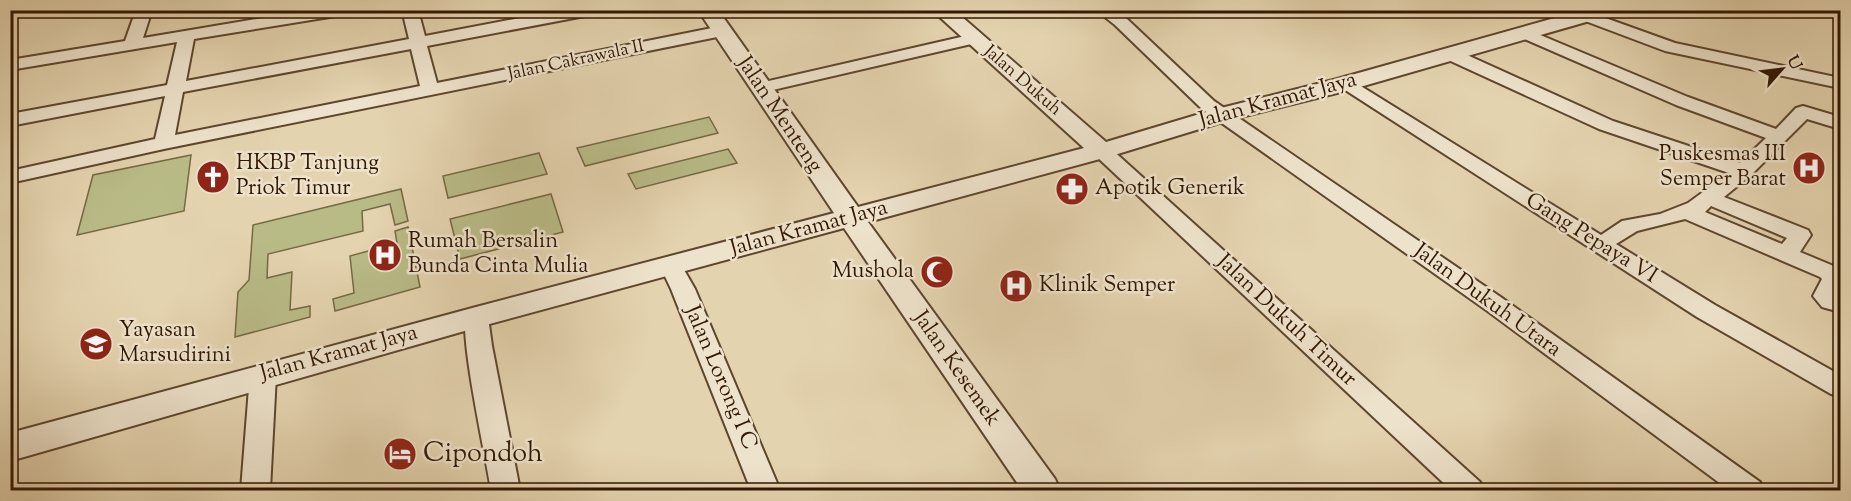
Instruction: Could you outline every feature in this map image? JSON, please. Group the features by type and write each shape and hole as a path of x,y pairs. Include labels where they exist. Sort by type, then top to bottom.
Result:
{"street":[{"path":"132,45 144,10"},
{"path":"10,65 186,37 281,16 342,10"},
{"path":"410,10 430,90"},
{"path":"10,120 590,10"},
{"name":"Jalan Menteng","path":"708,10 850,218"},
{"name":"Jalan Dukuh","path":"942,10 1102,151"},
{"name":"Jalan Dukuh Utara","path":"1103,10 1120,22 1221,115 1494,304 1750,490"},
{"path":"1596,14 1671,47 1840,83"},
{"name":"Jalan Kramat Jaya","path":"10,447 263,375 1102,151 1221,115 1345,84 1596,14"},
{"name":"Jalan Cakrawala II","path":"10,177 164,143 722,31"},
{"path":"1526,34 1683,100 1778,136"},
{"path":"164,143 173,89 186,37"},
{"path":"760,88 975,39"},
{"path":"1450,54 1606,125 1744,171"},
{"name":"Gang Pepaya VI","path":"1345,84 1706,311 1840,387"},
{"path":"1600,245 1630,226 1687,212 1709,198 1744,171 1803,112 1840,123"},
{"name":"Jalan Dukuh Timur","path":"1102,151 1470,490"},
{"path":"1709,198 1800,235 1787,254"},
{"path":"1687,212 1832,274 1834,278 1825,296 1830,301 1840,304"},
{"name":"Jalan Kesemek","path":"850,218 1042,490"},
{"name":"Jalan Lorong I C","path":"670,266 687,300 766,490"},
{"path":"476,317 479,346 506,490"},
{"path":"255,490 263,375"}],"green space":[{"path":"709,117 718,133 585,166 577,148"},
{"path":"728,149 737,163 636,189 628,174"},
{"path":"539,153 547,174 448,198 443,176"},
{"path":"191,155 184,211 77,235 93,175"},
{"path":"401,189 408,221 395,225 390,204 362,211 363,231 268,254 267,278 292,272 290,310 310,306 310,317 235,337 238,292 249,280 253,225"},
{"path":"551,194 563,232 460,259 450,219"},
{"path":"408,227 420,287 335,311 333,299 354,293 350,256 397,243 395,231"}],"place":[{"name":"Puskesmas III Semper Barat","path":"1809,168"},
{"name":"HKBP Tanjung Priok Timur","path":"213,177"},
{"name":"Apotik Generik","path":"1072,189"},
{"name":"Rumah Bersalin Bunda Cinta Mulia","path":"385,255"},
{"name":"Mushola","path":"937,272"},
{"name":"Klinik Semper","path":"1016,286"},
{"name":"Yayasan Marsudirini","path":"96,344"},
{"name":"Cipondoh","path":"400,454"}]}
